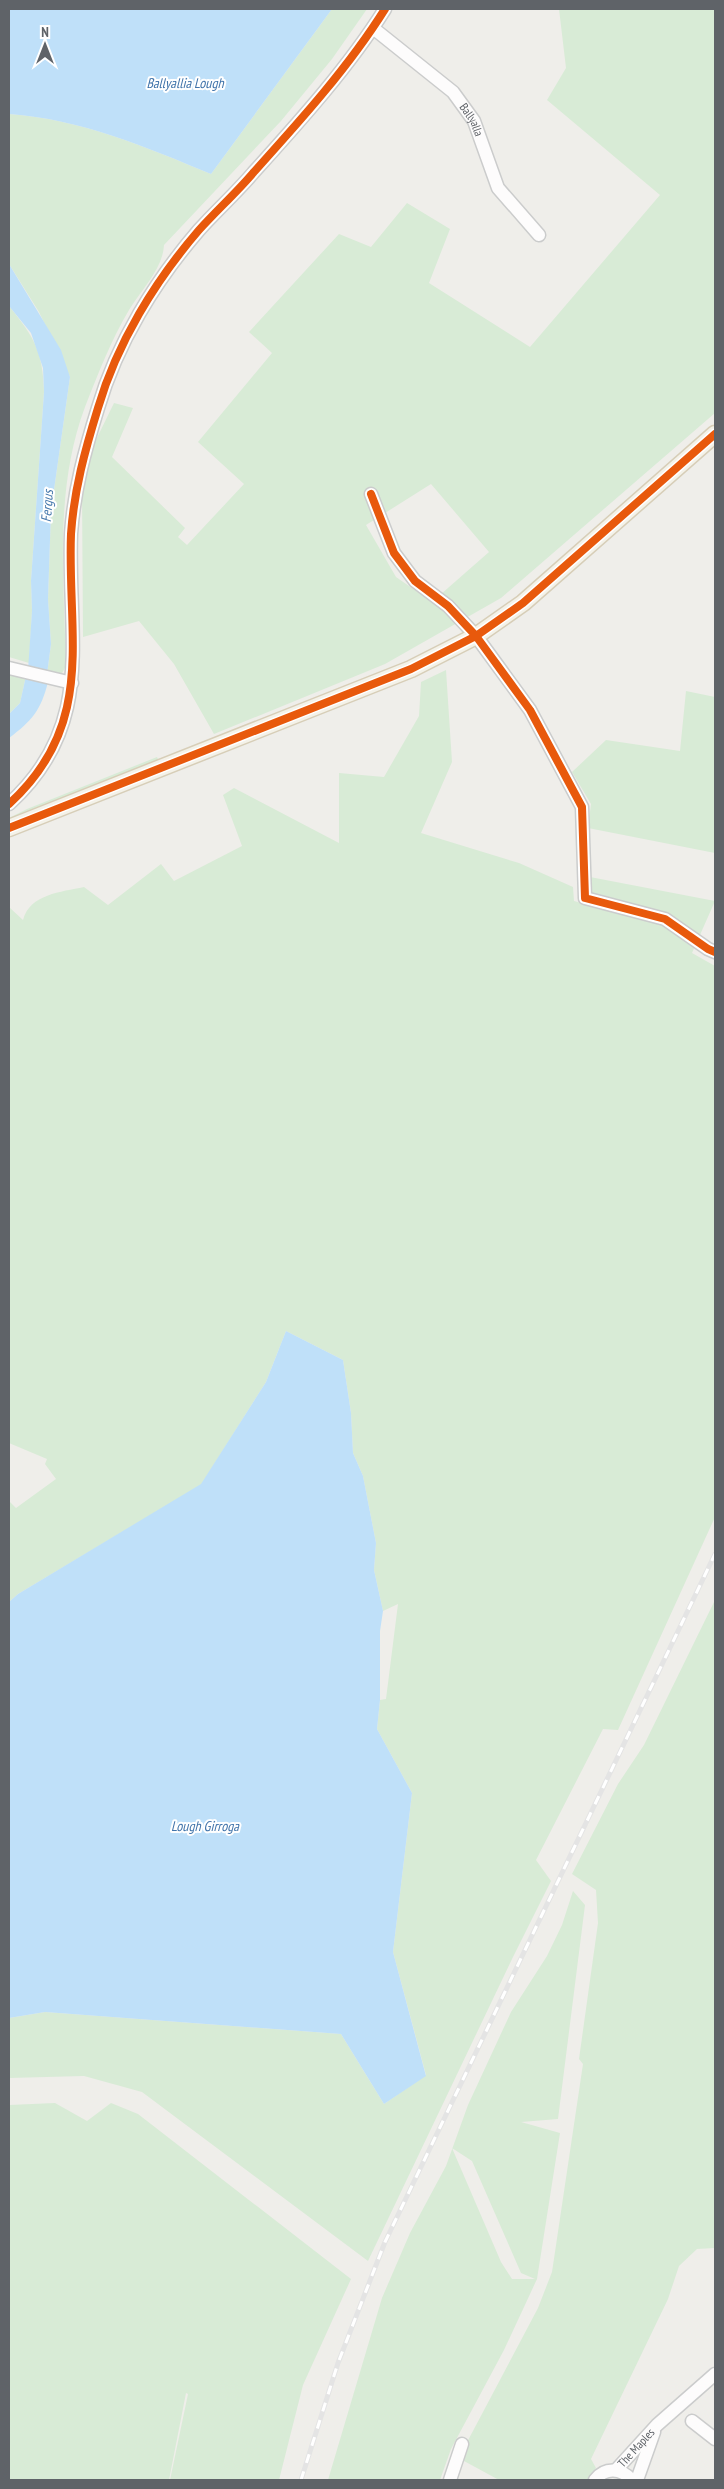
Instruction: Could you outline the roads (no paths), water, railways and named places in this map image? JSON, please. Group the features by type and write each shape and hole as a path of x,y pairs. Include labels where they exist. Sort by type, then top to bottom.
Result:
{"main road":[{"path":"9,828 411,669 476,636 523,603 715,434"},
{"path":"9,838 124,784"}],"street":[{"path":"9,804 49,757 65,718 72,683 74,630 71,535 74,500 81,466 99,404 126,337 160,280 199,230 259,167 318,98 373,28 385,9"},
{"name":"Ballyalla","path":"373,28 453,92 474,121 498,188 539,236"},
{"path":"371,494 394,553 416,581 448,606 476,636 530,710 582,807 585,898 665,919 715,952"},
{"path":"9,668 72,683"},
{"name":"The Maples","path":"616,2470 657,2425 715,2374"},
{"path":"692,2422 715,2439"},
{"name":"The Maples","path":"637,2480 657,2425"},
{"path":"450,2480 462,2444"},
{"path":"595,2480 602,2473 616,2470 628,2475 632,2480"}],"water":[{"name":"Ballyallia Lough","path":"9,9 332,9 211,174 137,144 87,128 35,117 9,114"},
{"name":"Fergus","path":"9,264 61,350 70,377 51,511 48,599 51,644 47,674 28,670 32,611 31,581 44,392 43,368 31,333 9,306"},
{"path":"26,676 48,682 39,708 24,726 9,738 9,714 20,703"},
{"name":"Lough Girroga","path":"286,1331 343,1360 351,1413 353,1453 363,1476 376,1543 374,1570 383,1611 380,1631 380,1700 377,1729 412,1793 393,1952 426,2076 384,2104 341,2034 45,2012 9,2018 9,1602 18,1594 201,1484 266,1382"}],"railway":[{"path":"301,2480 338,2363 385,2242 715,1554"}]}
